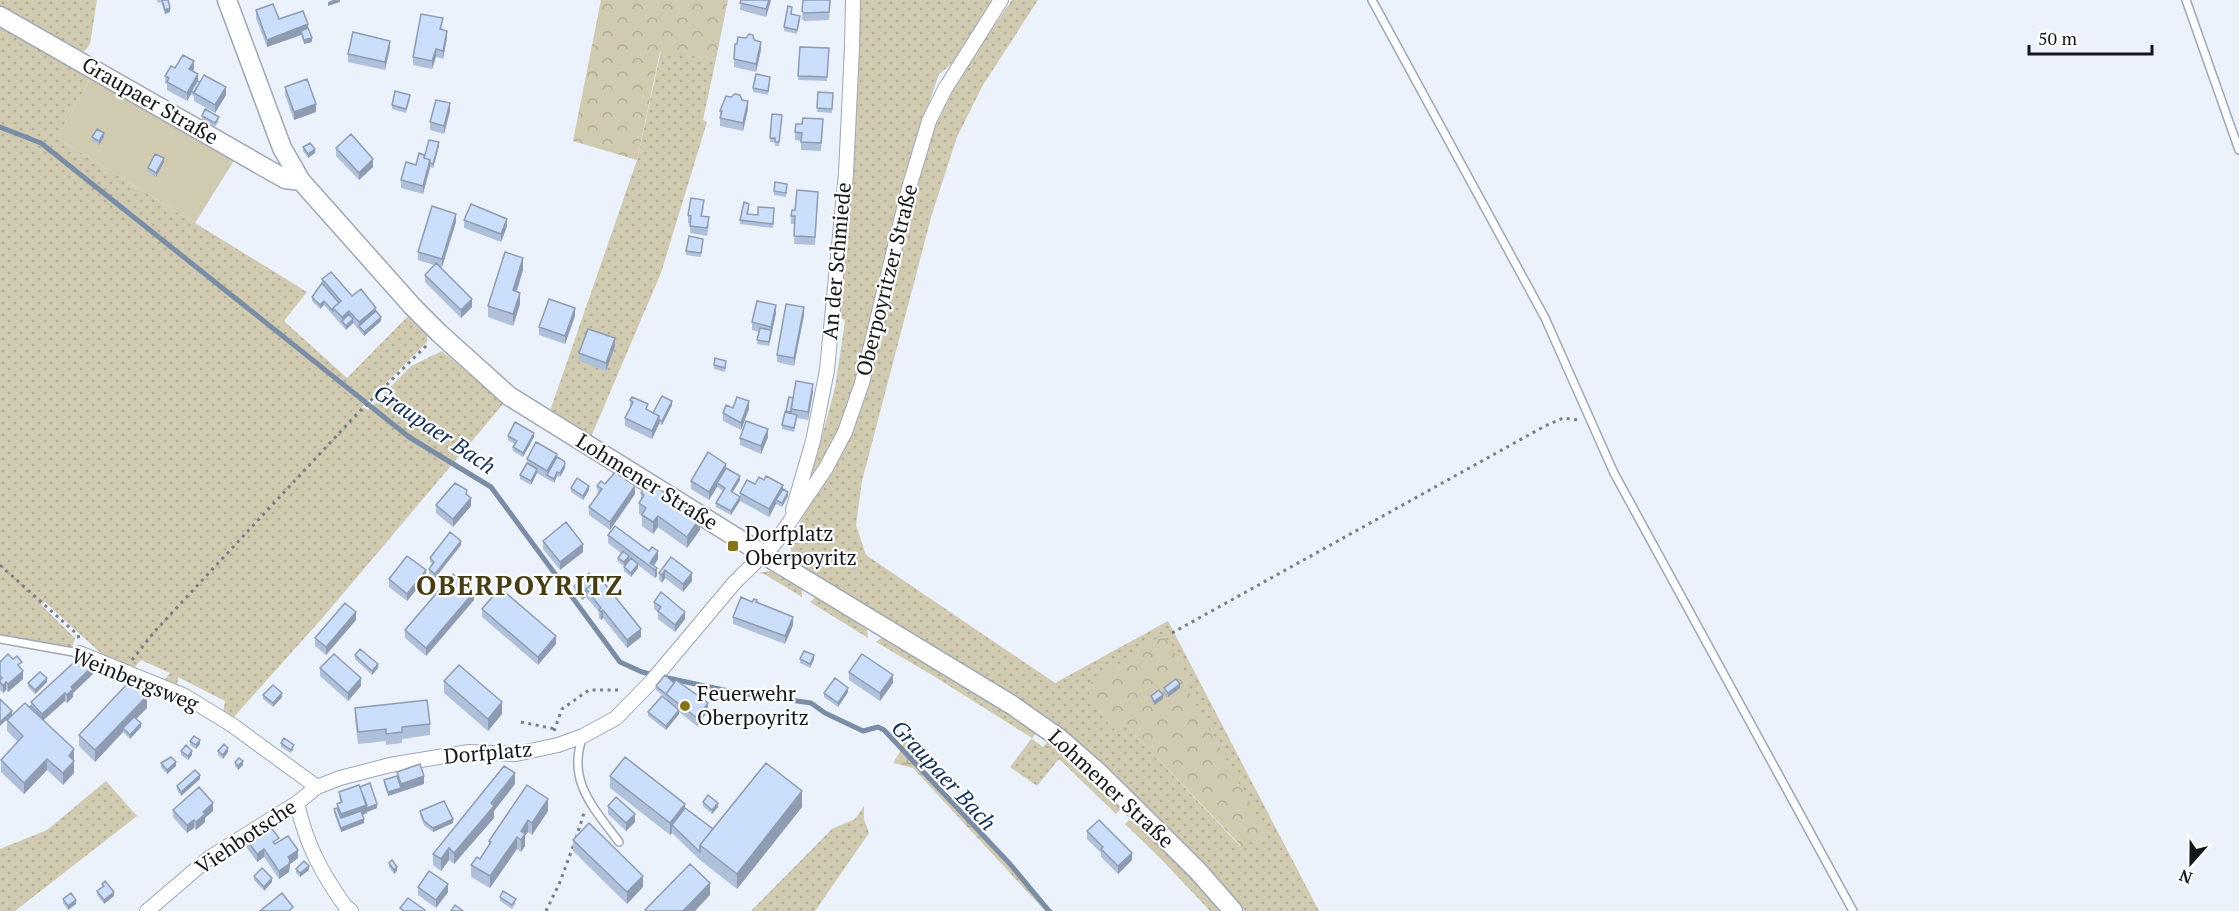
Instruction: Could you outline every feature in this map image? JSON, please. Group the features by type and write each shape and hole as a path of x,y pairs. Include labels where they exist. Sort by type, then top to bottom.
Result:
{"main road":[{"name":"Lohmener Straße","path":"227,0 282,148 301,181 413,307 509,396 1012,705 1059,738 1092,766 1140,813 1198,871 1233,911"},
{"name":"Graupaer Straße","path":"0,16 285,178 301,181"}],"street":[{"name":"An der Schmiede","path":"791,518 813,441 827,370 846,173 853,0"},
{"name":"Oberpoyritzer Straße","path":"763,554 776,542 826,468 845,432 862,383 909,188 929,121 945,89 1001,0"},
{"name":"Dorfplatz","path":"317,788 340,778 390,765 469,752 516,754 558,745 583,736 616,718 663,668 735,582 763,554"},
{"name":"Weinbergsweg","path":"82,654 185,696 232,725 317,788"},
{"name":"Viehbotsche","path":"147,911 209,858 317,788"},
{"path":"297,803 304,833 318,866 345,906 351,911"}],"lane":[{"path":"1372,0 1545,318 1614,473 1853,911"},
{"path":"2186,0 2239,150"},
{"name":"Weinbergsweg","path":"0,639 82,654"},
{"path":"583,736 578,750 577,765 580,783 588,800 619,842"}],"path":[{"path":"127,666 155,631 366,406 431,342"},
{"path":"1172,633 1545,426 1563,418 1590,421"},
{"path":"0,565 78,635 82,654"},
{"path":"558,745 554,729 562,709 589,690 646,686"},
{"path":"521,722 583,736"},
{"path":"546,911 560,882 588,800"}],"green space":[{"path":"0,0 97,0 90,44 85,51 74,50 0,12"},
{"path":"601,0 728,0 716,59 660,52 637,160 573,141"},
{"path":"857,0 994,0 964,50 939,74 914,147 857,383 838,430 808,490 803,487 812,461 816,459 835,388 845,321 839,316 849,198"},
{"path":"1012,0 1038,0 983,85 957,137 932,214 862,481 856,525 866,555 1055,683 1168,621 1319,911 1245,911 1219,880 1141,803 1009,693 799,566 791,556 791,548 804,511 868,382 915,187 935,122 951,90 991,27","holes":["1189,678 1185,685 1241,847 1124,723"]},
{"path":"0,26 93,74 57,138 307,292 284,321 347,378 409,315 427,335 427,342 362,407 368,410 411,366 442,351 504,403 325,615 234,717 227,718 223,713 225,701 178,677 177,688 162,682 170,673 141,660 133,669 105,657 45,602 41,605 75,638 72,647 65,648 0,635"},
{"path":"661,51 716,59 703,120 707,122 661,273 591,437 550,411 637,160"},
{"path":"93,74 235,159 195,223 57,138"},
{"path":"770,571 802,589 802,597 764,574 757,573"},
{"path":"816,597 867,628 868,638 810,602"},
{"path":"1163,634 1189,678 1185,685 1267,834 1242,847 1124,723 1112,729 1085,687"},
{"path":"883,637 985,698 1036,732 1032,739 1043,747 1048,741 1078,765 1122,808 1116,814 1059,759 1037,786 1010,767 1032,738 876,642"},
{"path":"904,738 921,766 1053,911 1045,911 913,768 893,763 901,750"},
{"path":"106,781 137,816 15,911 0,911 0,849 47,830"},
{"path":"864,806 864,819 869,833 815,911 751,911 832,829 855,819"},
{"path":"1132,817 1223,911 1210,911 1125,824"}],"building":[{"path":"162,0 168,0 170,8 165,10"},
{"path":"741,0 769,0 766,9 740,3"},
{"path":"803,0 830,0 829,12 804,13 802,11"},
{"path":"273,4 279,19 303,11 308,24 267,40 256,10"},
{"path":"788,6 792,7 791,14 800,16 797,30 784,27"},
{"path":"421,14 443,18 440,29 447,31 443,51 436,49 432,61 413,57"},
{"path":"308,28 312,38 304,40 301,31"},
{"path":"353,32 390,41 385,62 348,54"},
{"path":"749,34 753,35 754,40 761,42 756,64 734,59 738,37 746,38"},
{"path":"800,47 829,48 827,77 798,76"},
{"path":"183,55 194,61 189,69 198,74 187,93 167,82 169,78 165,76 171,66 175,68"},
{"path":"756,74 770,77 768,91 753,88"},
{"path":"204,75 226,87 215,105 194,93"},
{"path":"307,79 316,104 294,112 285,87"},
{"path":"197,81 200,82 194,92 191,91"},
{"path":"395,91 410,95 406,109 392,105"},
{"path":"818,92 833,93 832,109 817,108"},
{"path":"735,94 740,95 742,100 748,101 743,123 720,118 722,111 720,111 726,96 731,97"},
{"path":"436,100 450,103 444,126 430,122"},
{"path":"205,109 219,117 215,123 202,116"},
{"path":"772,114 782,115 779,142 775,142 775,138 770,138"},
{"path":"803,118 823,119 821,143 801,142 802,133 795,132 796,124 802,124"},
{"path":"97,129 104,133 99,141 92,137"},
{"path":"351,134 373,159 359,173 336,148"},
{"path":"429,140 439,142 433,164 424,158"},
{"path":"310,143 315,149 308,154 303,147"},
{"path":"419,153 430,160 423,186 401,180 406,162 416,165"},
{"path":"155,154 164,158 156,173 148,168"},
{"path":"775,182 787,184 786,193 774,191"},
{"path":"797,190 818,192 815,237 794,236 795,216 791,216 792,210 795,210"},
{"path":"691,198 704,200 701,216 709,217 707,228 690,226 691,216 688,215"},
{"path":"744,202 749,204 747,214 758,215 758,207 774,208 773,224 740,220"},
{"path":"471,204 507,219 501,234 464,220"},
{"path":"432,206 456,214 442,259 418,252"},
{"path":"689,236 703,239 701,253 686,251"},
{"path":"505,252 523,258 513,290 520,293 513,314 488,306"},
{"path":"436,263 472,299 461,310 425,275"},
{"path":"331,272 352,296 361,289 376,308 359,322 349,311 342,317 333,308 341,301 322,279"},
{"path":"322,283 339,303 333,311 324,301 320,305 312,297"},
{"path":"549,299 575,308 565,336 539,327"},
{"path":"757,301 776,305 771,327 752,322"},
{"path":"786,304 804,307 794,358 777,355"},
{"path":"376,311 381,317 364,332 359,326"},
{"path":"349,314 353,319 346,326 342,321"},
{"path":"760,328 771,330 769,342 757,340"},
{"path":"588,329 615,338 606,363 579,353"},
{"path":"715,358 726,361 725,368 714,365"},
{"path":"796,381 813,384 808,412 791,409"},
{"path":"662,396 672,401 662,421 653,413"},
{"path":"632,397 648,404 646,409 659,416 652,431 625,418 633,402 630,400"},
{"path":"737,397 749,401 741,423 723,413 726,405 733,408"},
{"path":"789,397 793,398 791,412 786,411"},
{"path":"785,412 797,415 794,428 782,425"},
{"path":"746,421 768,429 761,446 740,438"},
{"path":"515,422 534,433 523,453 513,447 517,441 508,436"},
{"path":"536,442 557,454 547,471 527,459"},
{"path":"708,452 726,464 709,492 691,481"},
{"path":"557,457 565,464 554,479 547,475"},
{"path":"527,463 537,469 531,481 520,475"},
{"path":"726,468 740,476 731,491 740,497 731,511 716,503 725,488 717,483"},
{"path":"617,470 621,472 619,475 635,486 610,522 589,507 602,489 597,486 601,481 605,484"},
{"path":"766,476 783,485 769,509 740,493 747,480 755,484 759,477 764,480"},
{"path":"577,478 589,486 583,496 571,488"},
{"path":"455,483 467,490 466,494 471,498 453,519 436,505"},
{"path":"652,484 700,518 687,537 658,516 653,522 642,515 646,508 639,503 644,495 641,493 645,488 648,490"},
{"path":"783,489 788,492 782,503 776,500"},
{"path":"566,522 583,544 560,562 543,541"},
{"path":"615,526 649,551 652,547 658,551 650,563 657,568 655,570 608,535"},
{"path":"450,532 461,541 435,574 429,569 434,562 430,558"},
{"path":"623,551 629,556 624,562 618,558"},
{"path":"407,556 426,570 407,594 389,579"},
{"path":"671,557 692,573 683,584 665,570 662,575 659,573"},
{"path":"631,558 638,564 631,573 624,567"},
{"path":"589,573 596,581 586,589 586,593 582,596 574,586"},
{"path":"453,574 474,592 426,648 405,630"},
{"path":"600,578 641,629 627,640 603,610 601,612 599,610 601,608 586,589"},
{"path":"500,588 556,636 538,657 482,609"},
{"path":"661,592 685,612 675,625 658,611 661,607 654,602"},
{"path":"741,597 752,602 754,599 757,600 756,602 793,617 785,636 733,617"},
{"path":"345,603 356,612 326,647 315,638"},
{"path":"360,649 378,664 372,671 355,655"},
{"path":"804,651 814,655 810,664 800,659"},
{"path":"8,654 13,659 17,656 22,662 18,665 23,671 3,686 0,682 2,678 0,662"},
{"path":"334,654 361,678 348,693 320,668"},
{"path":"862,654 893,675 880,693 849,672"},
{"path":"82,655 93,666 71,687 73,689 67,695 65,693 42,714 31,702"},
{"path":"459,665 502,702 488,719 444,681"},
{"path":"40,672 47,678 35,690 28,683"},
{"path":"665,675 674,683 667,695 656,686"},
{"path":"835,678 848,688 838,703 824,693"},
{"path":"1176,679 1180,684 1168,693 1164,688"},
{"path":"676,680 708,703 697,718 666,694"},
{"path":"130,681 147,696 95,750 79,735"},
{"path":"273,685 282,693 273,703 263,695"},
{"path":"1159,690 1163,695 1154,701 1151,696"},
{"path":"662,696 679,710 666,726 648,712"},
{"path":"0,699 12,711 0,722"},
{"path":"427,700 430,724 402,727 402,732 386,734 386,729 358,732 355,708"},
{"path":"25,703 74,749 69,756 74,761 63,773 47,759 24,783 1,760 23,736 7,720"},
{"path":"31,706 42,717 41,718 29,707"},
{"path":"134,717 141,723 130,735 123,728"},
{"path":"194,736 200,740 196,745 190,741"},
{"path":"284,738 294,745 291,750 281,743"},
{"path":"224,744 228,748 223,755 218,751"},
{"path":"186,745 192,751 188,756 181,751"},
{"path":"171,757 176,762 167,770 161,763"},
{"path":"625,757 685,804 670,823 610,776"},
{"path":"239,758 243,761 238,766 235,762"},
{"path":"766,763 802,791 737,874 700,845"},
{"path":"420,764 424,776 401,784 397,772"},
{"path":"504,766 515,773 491,803 494,806 454,853 449,848 441,859 433,854"},
{"path":"195,770 200,775 181,792 177,786"},
{"path":"397,776 401,788 388,792 384,780"},
{"path":"370,783 377,804 367,808 360,787"},
{"path":"359,785 367,805 341,814 337,804 342,802 339,792"},
{"path":"527,785 548,799 532,823 528,820 521,831 525,834 521,840 517,837 490,876 471,865 477,857 480,859 491,842 489,841"},
{"path":"199,787 213,803 196,822 194,820 187,825 173,810"},
{"path":"708,795 718,803 712,810 703,802"},
{"path":"616,797 635,814 626,823 608,806"},
{"path":"444,801 453,819 433,828 424,821 420,811"},
{"path":"337,808 341,818 361,811 364,819 341,828 334,809"},
{"path":"685,808 713,829 700,845 700,852 672,825"},
{"path":"1099,820 1132,853 1118,866 1087,831"},
{"path":"589,823 643,876 627,892 573,840"},
{"path":"269,825 279,838 273,842 275,844 288,836 298,850 288,857 289,864 279,871 264,849 257,854 247,840"},
{"path":"392,860 397,867 394,870 389,863"},
{"path":"304,861 309,866 300,873 296,869"},
{"path":"690,864 710,883 683,911 646,911 645,910"},
{"path":"262,868 272,878 264,887 254,876"},
{"path":"429,871 448,884 436,900 418,887"},
{"path":"105,881 114,892 104,900 97,891 104,886 102,884"},
{"path":"503,891 516,899 512,905 500,897"},
{"path":"71,893 76,900 68,906 63,899"},
{"path":"282,893 293,907 289,911 260,911"},
{"path":"408,898 425,910 404,911 400,908"},
{"path":"455,905 463,911 451,911"}],"waterway":[{"name":"Graupaer Bach","path":"0,127 41,143 409,437 491,487 620,662 654,675"},
{"name":"Graupaer Bach","path":"663,677 733,692 811,703 825,713 863,731 878,727 884,730 1010,864 1049,911"}],"place":[{"name":"Dorfplatz Oberpoyritz","path":"733,546"},
{"name":"Feuerwehr Oberpoyritz","path":"685,706"}],"district":[{"name":"OBERPOYRITZ","path":"520,586"}]}
